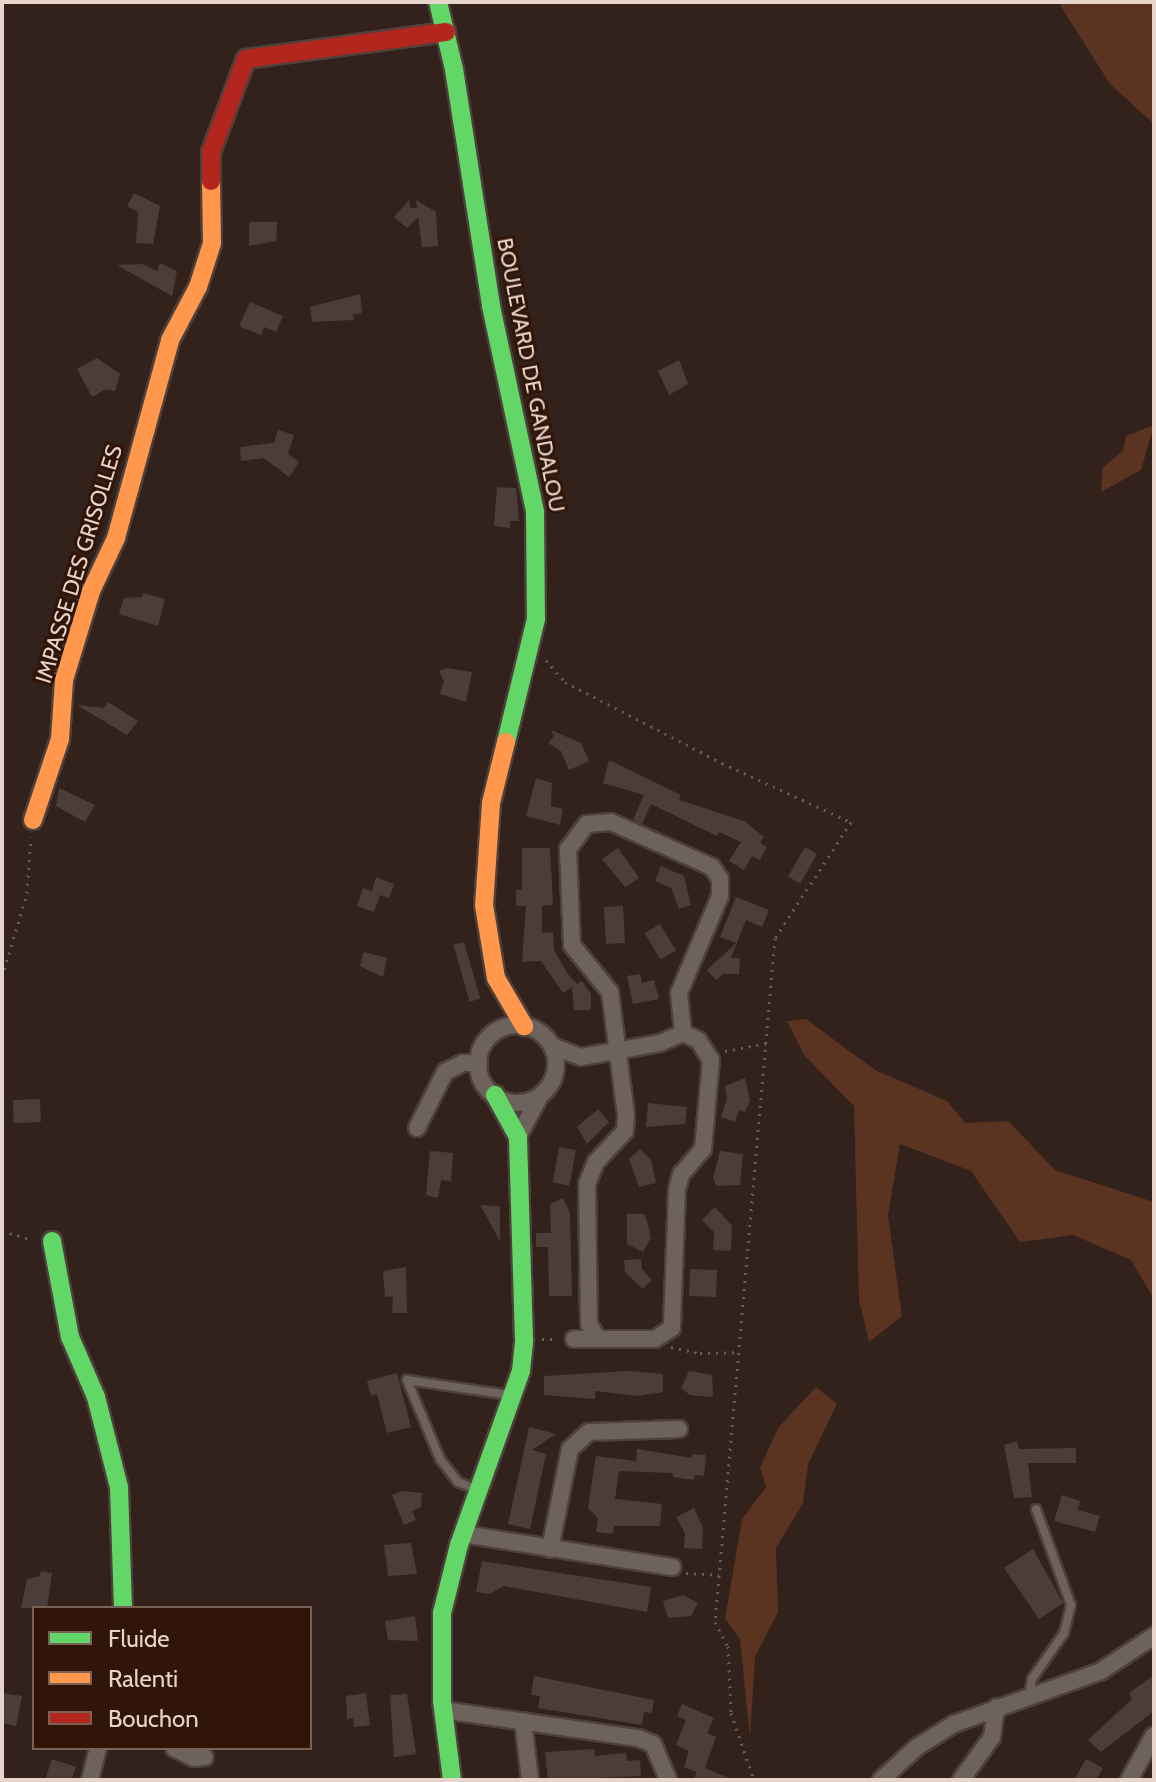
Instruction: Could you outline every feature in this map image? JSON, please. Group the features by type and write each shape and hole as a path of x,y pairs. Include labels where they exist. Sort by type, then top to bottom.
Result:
{"street":[{"name":"BOULEVARD DE GANDALOU","path":"438,2 446,32 491,306 516,404 535,512 536,619 491,803 484,905 501,992 496,1032"},
{"name":"IMPASSE DES GRISOLLES","path":"33,820 60,739 64,680 91,591 116,538 170,340 198,287 212,243 211,152 246,59 446,32"},
{"path":"596,1336 589,1324 587,1184 596,1162 625,1131 610,992 572,945 568,849 587,824 611,822 712,867 720,879 720,896 679,993 683,1033"},
{"name":"BOULEVARD DE GANDALOU","path":"501,992 524,1026"},
{"path":"479,1063 496,1032 524,1026 552,1046 581,1057 618,1051 683,1033 698,1040 707,1052 703,1149 681,1174 677,1190 674,1318 664,1337 596,1336 574,1339"},
{"path":"518,1137 556,1072 552,1046"},
{"path":"495,1095 518,1103 546,1090 581,1057"},
{"path":"417,1128 445,1072 463,1063 479,1063"},
{"path":"452,1780 443,1710 442,1613 463,1534 513,1395 524,1340 518,1137 479,1063"},
{"path":"52,1241 70,1337 96,1397 119,1487 123,1606"},
{"path":"550,1549 570,1449 589,1432 679,1429"},
{"path":"463,1534 672,1567"},
{"path":"881,1780 917,1747 996,1707 1101,1671 1154,1636"},
{"path":"961,1780 992,1737 996,1707"},
{"path":"443,1710 653,1744 668,1780"},
{"path":"523,1721 530,1780"},
{"path":"1129,1780 1154,1735"},
{"path":"90,1780 98,1750"},
{"path":"178,1750 194,1758 205,1757"}],"lane":[{"path":"479,1490 458,1482 440,1459 407,1380 513,1395"},
{"path":"1029,1698 1032,1679 1064,1633 1071,1605 1036,1509"}],"path":[{"path":"529,642 565,682 722,763 851,822 775,938 715,1622 728,1646 731,1713 754,1780"},
{"path":"2,977 27,893 33,820"},
{"path":"707,1052 768,1043"},
{"path":"2,1231 52,1241"},
{"path":"664,1337 668,1347 700,1353 739,1352"},
{"path":"524,1340 574,1339"},
{"path":"672,1567 679,1573 719,1575"}],"shaded area":[{"path":"1058,2 1154,2 1154,124 1110,84"},
{"path":"1154,425 1141,470 1101,492 1103,467 1123,451 1126,436"},
{"path":"806,1019 875,1070 947,1101 965,1123 1008,1121 1055,1170 1154,1202 1154,1299 1131,1260 1073,1235 1020,1242 971,1171 900,1144 888,1216 902,1316 869,1342 859,1300 854,1106 804,1055 787,1021"},
{"path":"816,1387 837,1404 808,1464 803,1503 776,1548 778,1612 755,1657 750,1738 740,1639 725,1619 742,1519 766,1487 760,1468 778,1428"}],"building":[{"path":"134,193 160,206 153,244 136,243 138,212 127,206"},
{"path":"409,200 410,208 417,208 416,200 436,212 438,246 422,247 418,217 407,228 394,217"},
{"path":"249,222 277,222 276,241 249,246"},
{"path":"160,263 177,271 172,296 117,265 142,264 157,271"},
{"path":"360,294 362,313 353,314 354,320 312,322 310,307"},
{"path":"250,302 283,316 276,332 264,327 261,335 239,326"},
{"path":"97,358 120,374 115,391 106,389 92,397 77,369"},
{"path":"679,360 688,384 669,395 658,371"},
{"path":"278,430 294,435 288,454 299,462 289,477 264,458 241,461 240,447 274,443"},
{"path":"497,487 516,488 519,521 510,521 510,528 494,526"},
{"path":"143,593 165,599 158,626 119,614 124,598 142,597"},
{"path":"446,668 472,672 466,702 440,694 444,681 439,671"},
{"path":"108,702 138,721 127,735 77,705 104,708"},
{"path":"551,730 581,743 589,761 569,770 561,751 548,743 554,736"},
{"path":"609,760 681,795 679,800 744,821 764,837 760,843 767,847 760,860 752,856 744,870 729,861 741,842 719,832 717,836 651,804 642,824 633,820 644,795 603,783"},
{"path":"536,778 552,783 551,806 563,809 560,825 526,816"},
{"path":"59,788 95,805 85,822 56,806"},
{"path":"805,847 817,854 800,883 788,876"},
{"path":"522,848 550,848 553,905 542,906 542,933 553,932 554,950 567,973 577,984 582,981 591,994 591,1010 574,1010 572,987 563,993 541,961 522,962 526,906 516,906 516,890 522,890"},
{"path":"618,848 639,878 625,887 602,859"},
{"path":"661,866 684,876 691,905 679,909 671,888 655,881"},
{"path":"376,877 394,884 389,898 380,895 374,912 357,906 363,888 372,891"},
{"path":"736,897 769,910 762,927 746,920 731,958 740,958 739,974 723,974 716,980 707,970 736,943 720,937"},
{"path":"623,906 625,943 606,944 604,907"},
{"path":"660,924 676,951 661,960 645,933"},
{"path":"464,942 480,999 470,1002 453,945"},
{"path":"364,952 387,958 383,977 360,966"},
{"path":"640,974 642,983 654,980 659,999 633,1004 627,976"},
{"path":"745,1078 750,1100 745,1112 739,1110 735,1122 721,1117 727,1098 725,1086"},
{"path":"40,1099 41,1122 14,1123 13,1100"},
{"path":"648,1103 687,1107 685,1124 646,1127"},
{"path":"598,1109 609,1122 587,1144 577,1127"},
{"path":"559,1147 576,1150 569,1185 553,1182"},
{"path":"640,1149 651,1160 656,1183 639,1187 629,1159"},
{"path":"430,1151 453,1153 451,1181 441,1180 438,1198 426,1195"},
{"path":"720,1151 743,1154 740,1185 716,1186 713,1178"},
{"path":"563,1198 570,1213 572,1296 549,1296 548,1247 536,1247 536,1233 551,1233 550,1204"},
{"path":"480,1205 500,1206 500,1241"},
{"path":"715,1207 732,1226 731,1251 713,1250 714,1232 702,1220"},
{"path":"627,1214 644,1214 647,1221 651,1238 643,1252 627,1244"},
{"path":"641,1259 642,1269 652,1280 643,1289 625,1272 624,1260"},
{"path":"406,1267 407,1313 392,1313 393,1296 385,1297 383,1271"},
{"path":"690,1269 717,1270 716,1297 689,1296"},
{"path":"629,1371 663,1374 663,1392 637,1396 595,1391 595,1399 544,1395 544,1376"},
{"path":"689,1371 712,1375 713,1397 690,1395 681,1388"},
{"path":"397,1373 411,1427 387,1433 377,1394 371,1396 367,1381"},
{"path":"529,1427 556,1434 532,1450 546,1454 530,1529 508,1524"},
{"path":"1017,1441 1019,1449 1076,1448 1076,1463 1028,1463 1032,1497 1014,1498 1004,1445"},
{"path":"637,1449 692,1458 693,1454 706,1455 704,1476 695,1475 694,1480 673,1477 673,1473 619,1471 615,1499 662,1504 660,1526 614,1526 613,1534 596,1532 598,1518 588,1508 596,1456 636,1461"},
{"path":"402,1491 422,1493 421,1507 412,1511 416,1520 404,1525 392,1495"},
{"path":"1062,1495 1080,1501 1078,1510 1100,1516 1095,1532 1054,1521"},
{"path":"694,1508 703,1527 702,1549 684,1548 685,1533 676,1517"},
{"path":"411,1543 417,1574 388,1576 384,1545"},
{"path":"1033,1549 1063,1603 1039,1619 1004,1568"},
{"path":"482,1561 651,1587 647,1612 504,1586 489,1594 476,1592"},
{"path":"41,1571 52,1573 47,1606 21,1608 27,1579 40,1576"},
{"path":"683,1595 698,1603 691,1616 668,1618 663,1601"},
{"path":"415,1616 418,1641 388,1640 385,1621"},
{"path":"1154,1675 1154,1711 1101,1752 1088,1740 1132,1699 1129,1693"},
{"path":"534,1676 654,1700 652,1713 644,1712 642,1725 538,1708 540,1696 531,1695"},
{"path":"2,1693 22,1696 16,1726 2,1723"},
{"path":"366,1693 370,1725 354,1727 353,1718 347,1719 346,1696"},
{"path":"407,1694 416,1754 394,1757 390,1695"},
{"path":"682,1704 714,1718 707,1733 716,1737 705,1768 733,1780 693,1780 697,1772 684,1767 689,1751 676,1745 686,1720 677,1716"},
{"path":"594,1749 595,1756 626,1753 627,1761 640,1760 641,1776 548,1780 545,1752"},
{"path":"52,1759 76,1767 71,1780 45,1780"},
{"path":"1086,1759 1103,1768 1096,1780 1074,1780"}],"traffic: fast":[{"path":"438,2 454,69 491,306 535,512 536,619 506,742"},
{"path":"452,1780 442,1701 442,1613 459,1545 521,1371 524,1340 518,1137 495,1095"},
{"path":"52,1241 70,1337 96,1397 119,1487 123,1606"}],"traffic: slow":[{"path":"33,820 60,739 64,680 91,591 116,538 170,340 198,287 212,243 211,181"},
{"path":"506,742 491,803 484,905 496,978 524,1026"}],"traffic: jam":[{"path":"211,181 211,152 246,59 446,32"}]}
